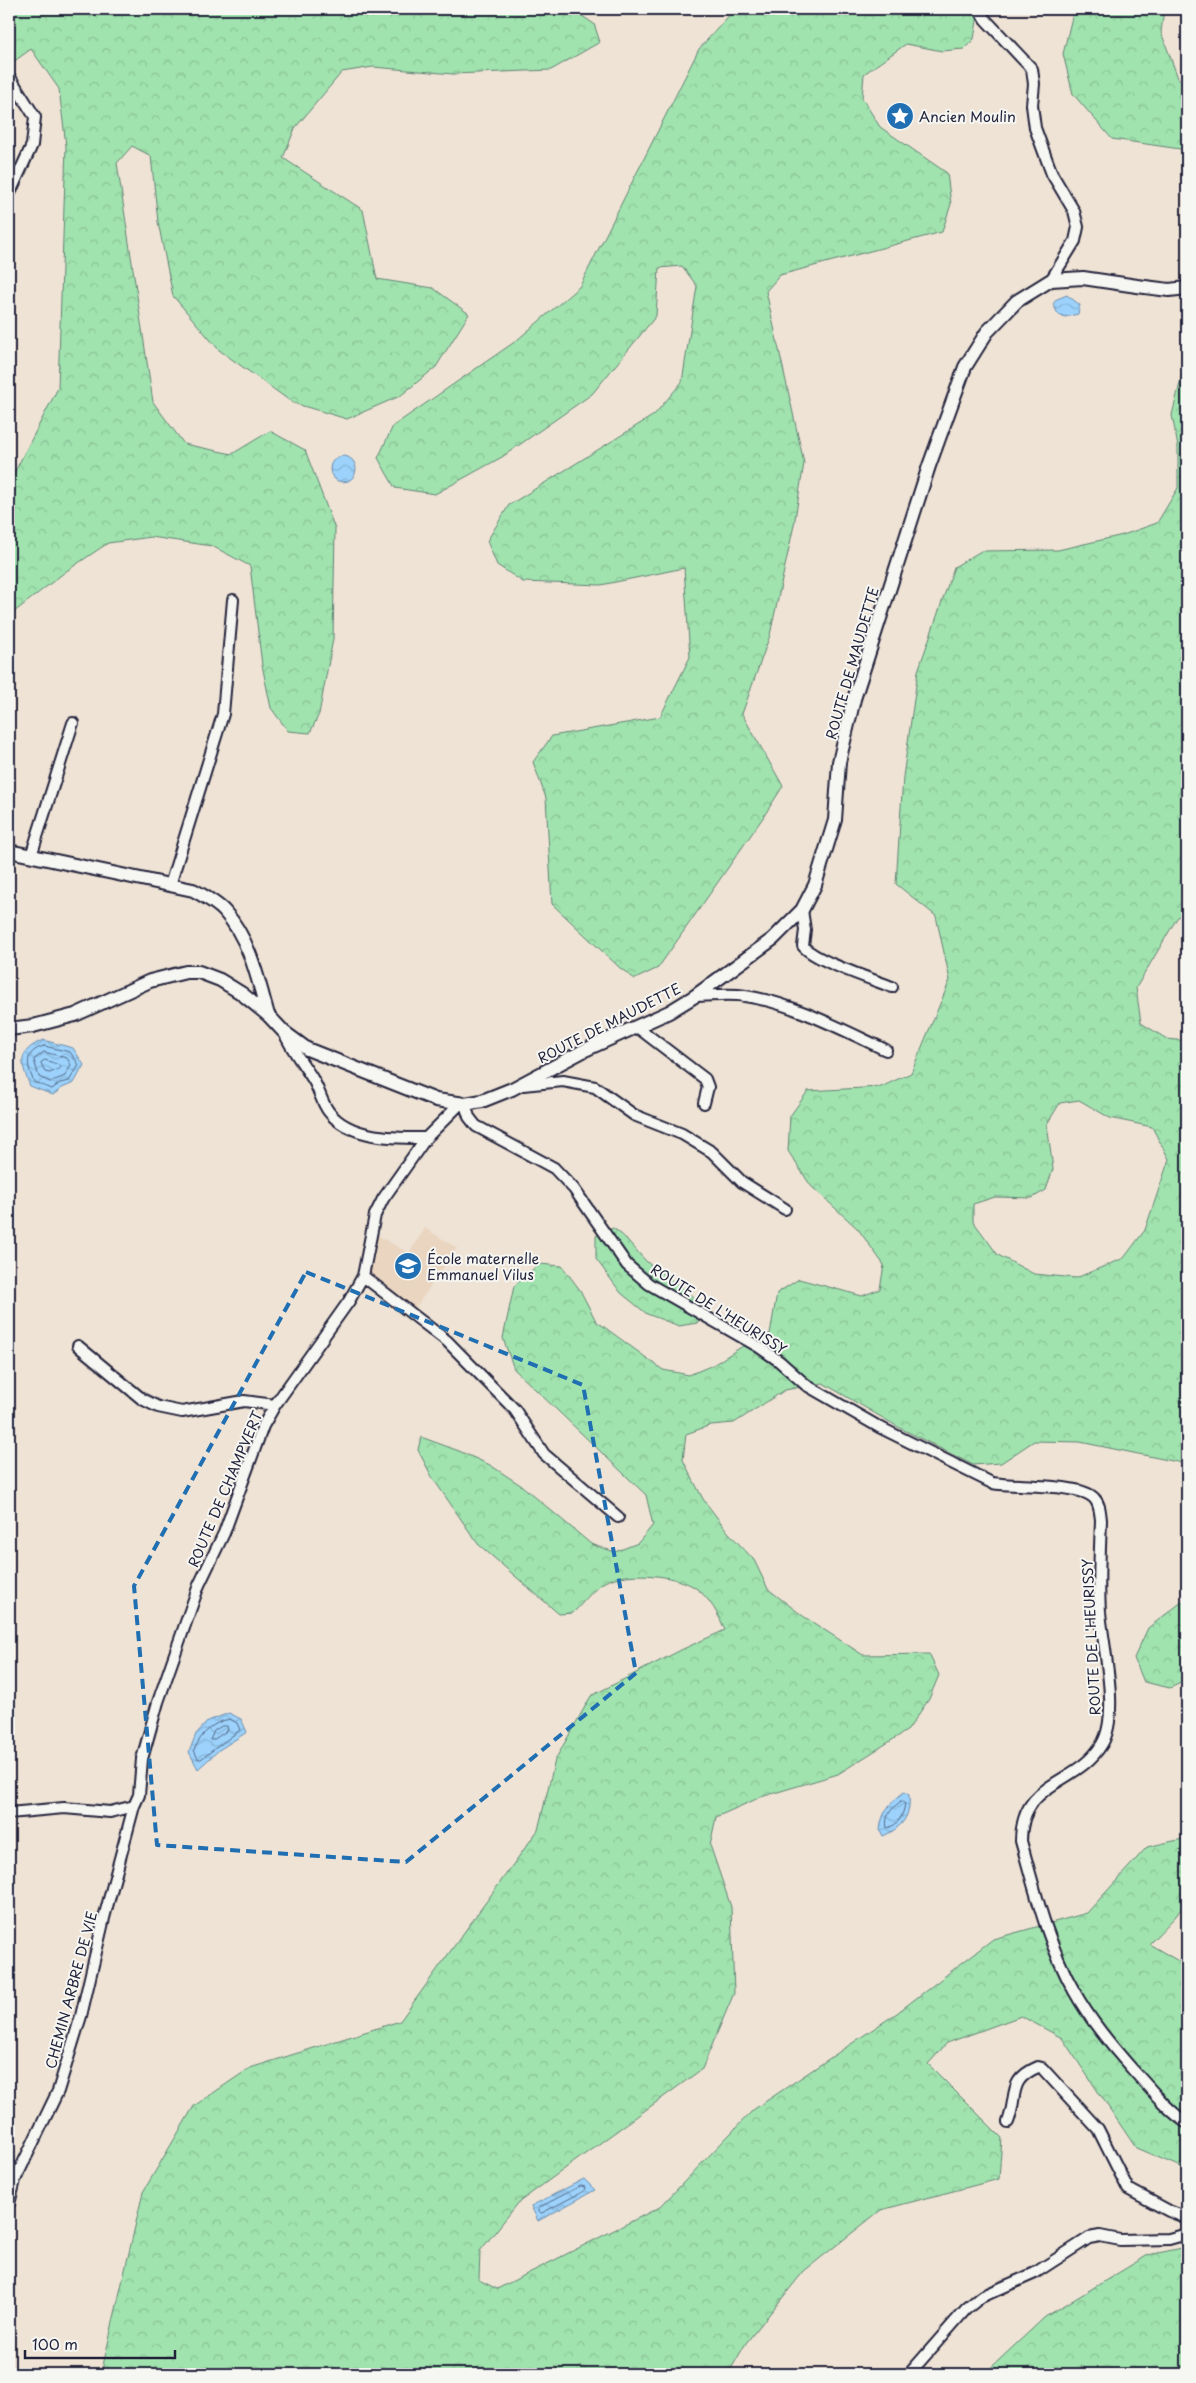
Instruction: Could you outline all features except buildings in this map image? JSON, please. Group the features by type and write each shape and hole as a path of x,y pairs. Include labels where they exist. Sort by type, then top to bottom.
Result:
{"street":[{"path":"980,9 985,19 1032,69 1034,84 1032,106 1035,128 1052,174 1074,211 1078,228 1075,241 1051,280"},
{"path":"9,195 32,145 35,117 11,79"},
{"name":"ROUTE DE MAUDETTE","path":"9,1029 33,1026 75,1015 150,981 186,972 199,972 220,980 241,993 268,1015 284,1032 307,1049 436,1100 462,1104 482,1101 519,1086 585,1050 638,1027 695,996 774,939 802,910 816,885 835,820 839,762 854,699 929,466 965,367 987,332 1017,302 1051,280 1083,278 1169,290 1187,288"},
{"path":"170,885 223,714 233,600"},
{"path":"31,856 73,723"},
{"path":"9,851 193,890 209,899 229,917 238,929 250,956 268,1015"},
{"path":"802,910 805,930 803,946 807,951 838,966 892,987"},
{"path":"695,996 744,996 758,999 805,1014 886,1050"},
{"path":"638,1027 705,1079 708,1087 704,1103"},
{"path":"284,1032 291,1050 313,1080 327,1110 333,1117 348,1126 366,1133 394,1138 426,1138"},
{"path":"519,1086 563,1081 595,1087 634,1115 682,1134 712,1152 742,1182 785,1209"},
{"name":"ROUTE DE CHAMPVERT","path":"134,1806 139,1794 142,1759 148,1733 170,1665 200,1585 224,1533 263,1426 349,1301 363,1276 375,1214 383,1199 426,1138 462,1104"},
{"name":"ROUTE DE L'HEURISSY","path":"462,1104 476,1126 554,1168 574,1189 627,1265 649,1284 759,1346 779,1360 806,1385 879,1428 992,1483 1009,1486 1069,1488 1085,1492 1095,1498 1100,1509 1101,1520 1100,1612 1108,1667 1110,1706 1108,1724 1103,1743 1091,1759 1044,1789 1031,1803 1021,1825 1020,1841 1052,1943 1073,1989 1093,2022 1121,2056 1155,2095 1187,2122"},
{"path":"363,1276 447,1341 515,1410 544,1454 618,1517"},
{"path":"78,1346 142,1399 158,1407 182,1412 244,1401 276,1405"},
{"path":"9,1813 64,1808 110,1812 134,1806"},
{"name":"CHEMIN ARBRE DE VIE","path":"9,2204 15,2180 58,2091 81,2016 104,1918 134,1806"},
{"path":"1008,2122 1013,2109 1013,2093 1017,2082 1024,2073 1038,2067 1042,2068 1098,2129 1128,2189 1169,2212 1187,2218"},
{"path":"909,2374 966,2309 981,2297 1035,2273 1089,2238 1100,2236 1120,2240 1169,2239 1187,2234"}],"highlighted area":[{"path":"306,1272 583,1385 636,1673 406,1862 157,1845 134,1586"}],"shaded area":[{"name":"École maternelle Emmanuel Vilus","path":"425,1228 457,1248 414,1310 368,1275 375,1256 377,1235 409,1253"}],"green space":[{"path":"9,9 572,9 594,24 600,42 551,70 453,74 373,67 342,72 295,128 283,158 363,210 377,279 433,288 469,314 436,367 400,396 347,419 293,403 219,350 173,296 158,222 151,156 132,146 117,163 153,402 184,444 232,454 270,431 305,450 335,529 333,639 319,714 310,733 288,731 271,708 262,665 250,566 212,546 151,537 108,543 65,572 9,616 9,483 58,388 66,146 59,89 31,49 9,65"},
{"path":"735,9 979,9 974,39 964,49 942,51 906,44 864,74 862,98 880,127 947,173 951,204 942,232 780,275 766,291 804,463 794,525 770,635 742,714 783,786 658,968 635,979 620,968 552,904 546,798 533,762 552,736 660,717 690,657 684,568 601,585 523,582 497,565 487,541 509,505 654,415 682,382 697,286 682,266 659,268 656,316 592,394 502,457 435,494 395,488 378,458 393,426 516,341 580,286 699,49"},
{"path":"1074,9 1164,9 1161,32 1178,78 1187,86 1187,150 1112,139 1073,94 1063,54"},
{"path":"1187,363 1187,909 1177,918 1136,988 1141,1023 1167,1039 1187,1041 1187,1464 1080,1442 1034,1441 1001,1463 973,1465 900,1428 823,1383 785,1390 734,1423 711,1425 686,1434 683,1460 703,1499 728,1532 754,1560 768,1589 803,1616 863,1655 929,1654 939,1675 929,1699 908,1730 838,1774 761,1797 716,1817 710,1845 731,1907 734,1993 702,2069 519,2202 480,2251 479,2280 497,2289 660,2207 753,2110 897,2013 993,1939 1087,1913 1147,1847 1187,1838 1187,1900 1176,1916 1149,1944 1187,1966 1187,2166 1183,2168 1136,2148 1062,2038 1021,2016 947,2043 928,2064 1002,2138 999,2179 881,2210 804,2271 746,2343 728,2374 101,2374 143,2192 194,2106 250,2068 400,2021 538,1830 555,1760 591,1696 683,1649 725,1630 714,1608 697,1589 677,1580 649,1575 634,1575 609,1580 596,1588 573,1613 559,1614 478,1544 432,1477 418,1450 421,1437 490,1465 522,1486 591,1544 615,1552 638,1543 653,1525 646,1495 514,1369 503,1338 514,1286 539,1264 562,1266 580,1290 596,1321 663,1370 689,1375 713,1365 760,1335 770,1334 777,1293 799,1279 862,1296 880,1289 884,1265 858,1229 811,1186 788,1151 790,1116 808,1091 881,1087 911,1073 950,980 936,916 896,884 903,777 918,671 954,567 981,551 1058,550 1123,535 1157,523 1178,488 1178,447 1172,415 1183,371","holes":["1079,1100 1110,1118 1152,1127 1169,1159 1145,1230 1124,1258 1076,1278 1034,1274 998,1255 973,1221 973,1204 995,1197 1032,1198 1046,1190 1053,1169 1047,1124 1060,1103"]},
{"path":"613,1228 627,1239 654,1268 684,1289 698,1302 705,1311 697,1323 679,1326 647,1314 621,1293 596,1259 596,1236"},
{"path":"1187,1598 1187,1680 1170,1688 1144,1682 1134,1658 1148,1628"},
{"path":"1187,2247 1187,2374 984,2374 1045,2317 1148,2255"}],"water":[{"path":"1067,295 1080,305 1078,314 1065,317 1058,314 1053,304 1057,299"},
{"path":"343,456 352,460 356,469 352,478 343,482 334,478 330,469 334,460"},
{"path":"43,1040 73,1048 84,1065 74,1083 62,1088 53,1095 30,1086 24,1071 23,1059 28,1049"},
{"path":"229,1713 241,1719 247,1732 219,1750 198,1769 189,1752 196,1734 208,1721"},
{"path":"904,1792 909,1795 907,1815 901,1825 883,1836 880,1830 885,1813 890,1804"},
{"path":"584,2179 595,2190 538,2221 531,2206"}],"place":[{"name":"Ancien Moulin","path":"900,116"},
{"name":"École maternelle Emmanuel Vilus","path":"408,1266"}]}
